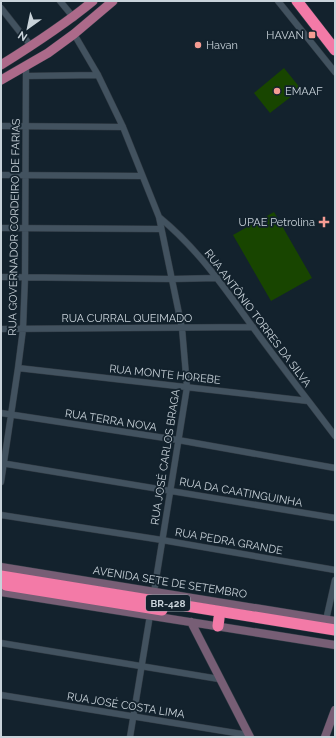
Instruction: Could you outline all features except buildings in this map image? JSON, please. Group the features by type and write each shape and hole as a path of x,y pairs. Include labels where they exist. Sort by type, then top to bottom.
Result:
{"highway":[{"path":"297,1 335,50"},
{"name":"AVENIDA SETE DE SETEMBRO","path":"1,576 323,624 335,630"},
{"name":"BR-428","path":"1,584 219,622 335,637"},
{"path":"297,616 323,624"}],"main road":[{"path":"1,64 50,35 74,18 93,1"},
{"path":"1,80 58,46 113,1"},
{"path":"50,35 55,39 58,46"},
{"name":"AVENIDA SETE DE SETEMBRO","path":"1,567 297,616"},
{"path":"1,592 191,622 219,622 335,646"},
{"name":"AVENIDA SETE DE SETEMBRO","path":"323,624 335,621"},
{"path":"191,622 249,736"},
{"path":"325,737 335,710"}],"street":[{"path":"60,1 74,18"},
{"path":"278,1 335,72"},
{"path":"1,8 31,46"},
{"name":"RUA JOSÉ CARLOS BRAGA","path":"74,34 98,75 123,127 159,217 182,328 186,387 154,592"},
{"name":"RUA GOVERNADOR CORDEIRO DE FARIAS","path":"1,482 12,415 23,329 25,277 26,66"},
{"path":"26,76 98,75"},
{"path":"1,126 123,127"},
{"path":"1,175 142,176"},
{"name":"RUA ANTÔNIO TORRES DA SILVA","path":"159,217 182,236 217,278 252,327 335,436"},
{"path":"1,228 161,229"},
{"path":"1,277 172,279 217,278"},
{"name":"RUA CURRAL QUEIMADO","path":"1,329 252,327"},
{"name":"RUA MONTE HOREBE","path":"18,368 308,401"},
{"name":"RUA TERRA NOVA","path":"1,413 178,440 335,468"},
{"name":"RUA DA CAATINGUINHA","path":"3,463 335,518"},
{"name":"RUA PEDRA GRANDE","path":"1,515 162,540 335,570"},
{"path":"323,624 333,599 335,580"},
{"path":"130,737 150,615"},
{"path":"1,643 142,665 219,679"},
{"name":"RUA JOSÉ COSTA LIMA","path":"1,695 249,736"}],"green space":[{"name":"EMAAF","path":"284,68 301,89 270,113 254,93"},
{"path":"274,212 312,278 271,301 233,235"}],"place":[{"name":"HAVAN","path":"312,35"},
{"name":"Havan","path":"198,45"},
{"name":"EMAAF","path":"277,91"},
{"name":"UPAE Petrolina","path":"324,222"}]}
